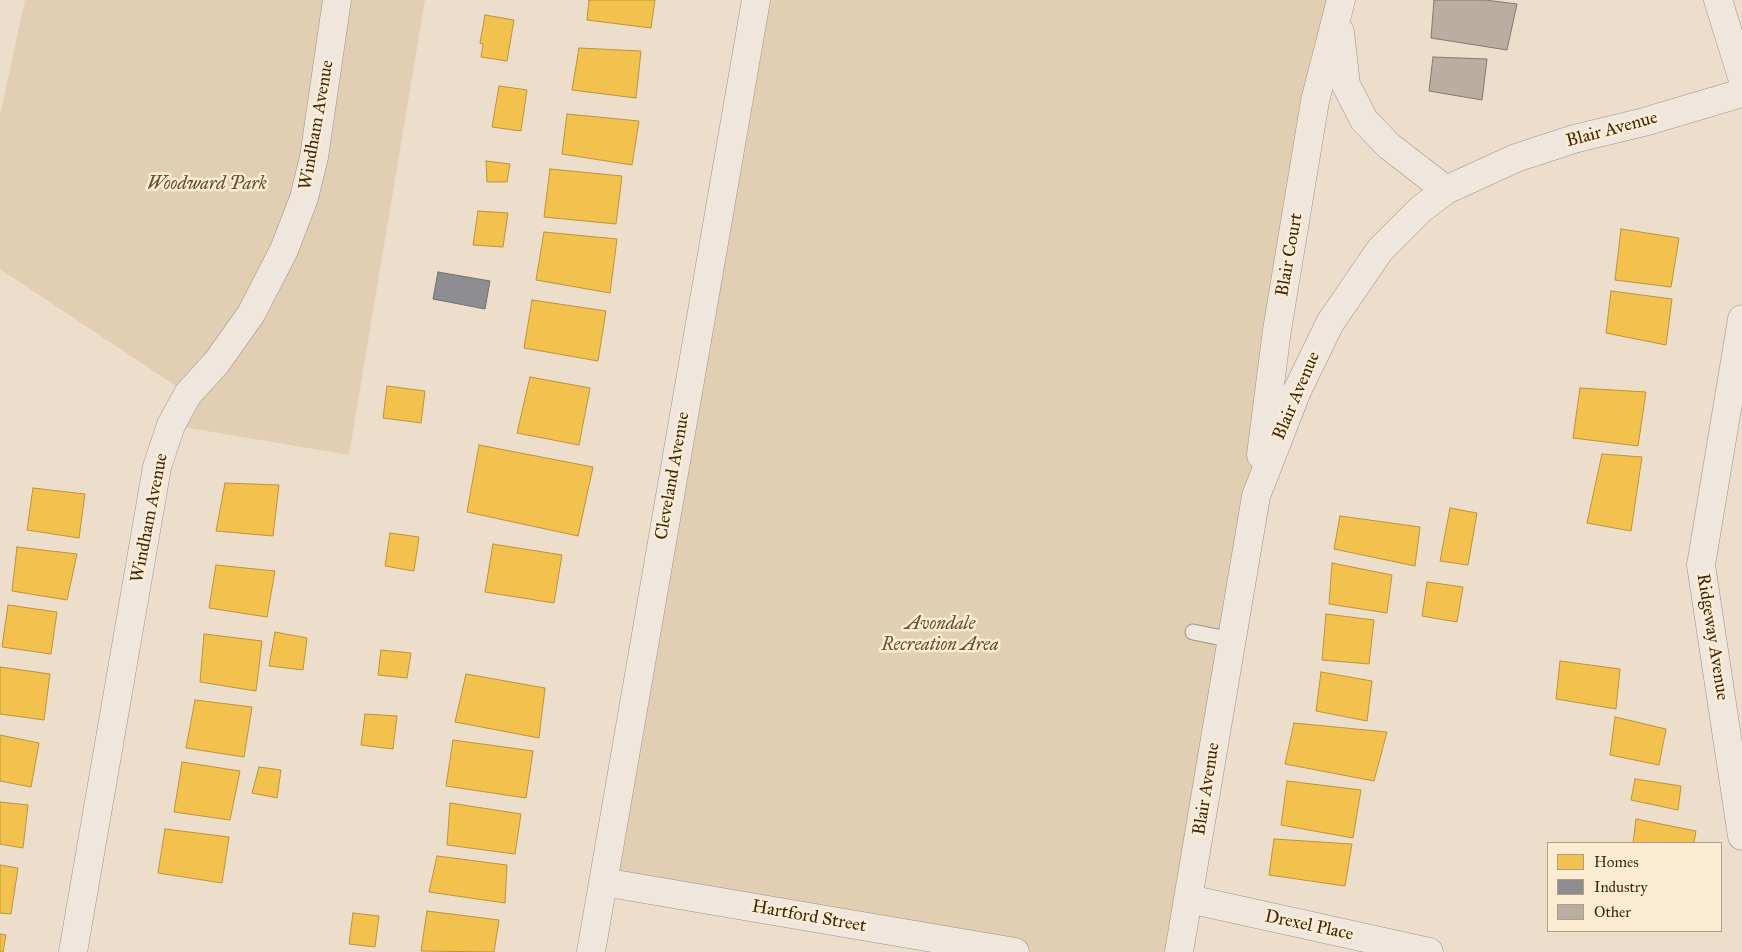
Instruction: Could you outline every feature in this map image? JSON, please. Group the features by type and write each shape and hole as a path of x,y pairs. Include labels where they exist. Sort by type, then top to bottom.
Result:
{"street":[{"name":"Windham Avenue","path":"73,952 156,467 171,425 188,394 217,362 251,314 291,233 304,198 314,157 337,0"},
{"name":"Cleveland Avenue","path":"591,952 756,0"},
{"path":"1718,0 1742,77"},
{"name":"Blair Court","path":"1340,8 1346,85 1364,120 1389,146 1446,190"},
{"name":"Blair Court","path":"1256,496 1277,330 1315,102 1340,8"},
{"name":"Blair Avenue","path":"1179,952 1256,496 1297,391 1330,323 1380,250 1422,209 1446,190 1516,158 1574,139 1644,122 1742,94"},
{"name":"Ridgeway Avenue","path":"1742,319 1701,564 1742,836"},
{"name":"Hartford Street","path":"603,882 1015,952"},
{"name":"Drexel Place","path":"1189,899 1428,952"}],"lane":[{"path":"1193,632 1232,640"}],"green space":[{"name":"Woodward Park","path":"25,0 425,0 349,455 171,425 188,394 0,269 0,115"},
{"name":"Avondale Recreation Area","path":"756,0 1341,0 1179,952 1015,952 603,882"}],"building: Homes":[{"path":"589,0 655,0 651,28 587,20"},
{"path":"485,15 514,20 507,61 481,57 483,44 480,43"},
{"path":"579,48 641,51 636,98 572,90"},
{"path":"499,86 527,90 521,131 492,127"},
{"path":"567,114 639,121 632,165 562,154"},
{"path":"486,161 510,164 507,182 487,182"},
{"path":"550,169 622,176 616,224 544,217"},
{"path":"478,211 508,213 503,247 473,245"},
{"path":"1621,229 1679,238 1671,287 1615,280"},
{"path":"544,232 617,239 610,293 536,280"},
{"path":"1611,291 1672,299 1666,345 1606,333"},
{"path":"532,300 606,311 598,361 524,348"},
{"path":"530,377 590,388 579,445 517,433"},
{"path":"387,386 425,391 421,423 383,418"},
{"path":"1580,388 1646,392 1638,446 1573,438"},
{"path":"479,445 593,467 578,536 467,512"},
{"path":"1602,454 1642,457 1631,531 1587,523"},
{"path":"225,483 279,485 273,536 216,531"},
{"path":"33,488 85,494 79,538 27,530"},
{"path":"1450,508 1477,513 1468,565 1440,561"},
{"path":"1340,516 1420,527 1415,566 1334,549"},
{"path":"390,533 419,537 414,571 385,566"},
{"path":"493,544 562,555 554,603 485,592"},
{"path":"17,547 77,554 67,600 12,591"},
{"path":"1332,563 1392,575 1387,613 1329,604"},
{"path":"216,565 275,571 267,617 209,608"},
{"path":"1427,582 1463,587 1457,622 1422,616"},
{"path":"8,605 57,612 51,654 2,647"},
{"path":"1326,614 1374,620 1369,664 1322,660"},
{"path":"275,632 307,638 303,670 269,666"},
{"path":"204,634 262,641 256,691 200,682"},
{"path":"381,650 411,653 407,678 378,675"},
{"path":"1560,661 1620,669 1616,709 1556,699"},
{"path":"0,667 50,674 44,720 0,714"},
{"path":"1321,672 1372,681 1367,721 1316,711"},
{"path":"466,674 545,688 539,738 455,722"},
{"path":"195,700 252,707 244,757 186,748"},
{"path":"365,714 397,716 393,749 361,745"},
{"path":"1615,717 1666,729 1659,765 1610,755"},
{"path":"1294,723 1387,732 1374,781 1285,764"},
{"path":"0,735 39,743 31,787 0,781"},
{"path":"453,740 533,751 526,798 446,786"},
{"path":"182,762 240,771 230,820 174,812"},
{"path":"259,767 281,770 277,798 252,793"},
{"path":"1635,779 1681,786 1678,810 1631,800"},
{"path":"1287,781 1361,790 1353,838 1281,825"},
{"path":"0,802 28,805 23,848 0,844"},
{"path":"450,803 521,814 515,854 447,845"},
{"path":"1636,819 1696,831 1694,842 1633,842"},
{"path":"165,829 229,837 222,883 158,873"},
{"path":"1274,839 1352,844 1345,886 1269,875"},
{"path":"437,856 507,865 505,903 429,892"},
{"path":"0,865 18,868 11,914 0,913"},
{"path":"427,911 499,920 494,952 421,951"},
{"path":"353,913 379,916 375,947 349,944"},
{"path":"0,934 6,935 3,952 0,952"}],"building: Industry":[{"path":"438,272 490,281 485,309 433,299"}],"building: Other":[{"path":"1434,0 1485,0 1517,4 1507,50 1431,38"},
{"path":"1433,57 1487,59 1482,100 1429,91"}]}
